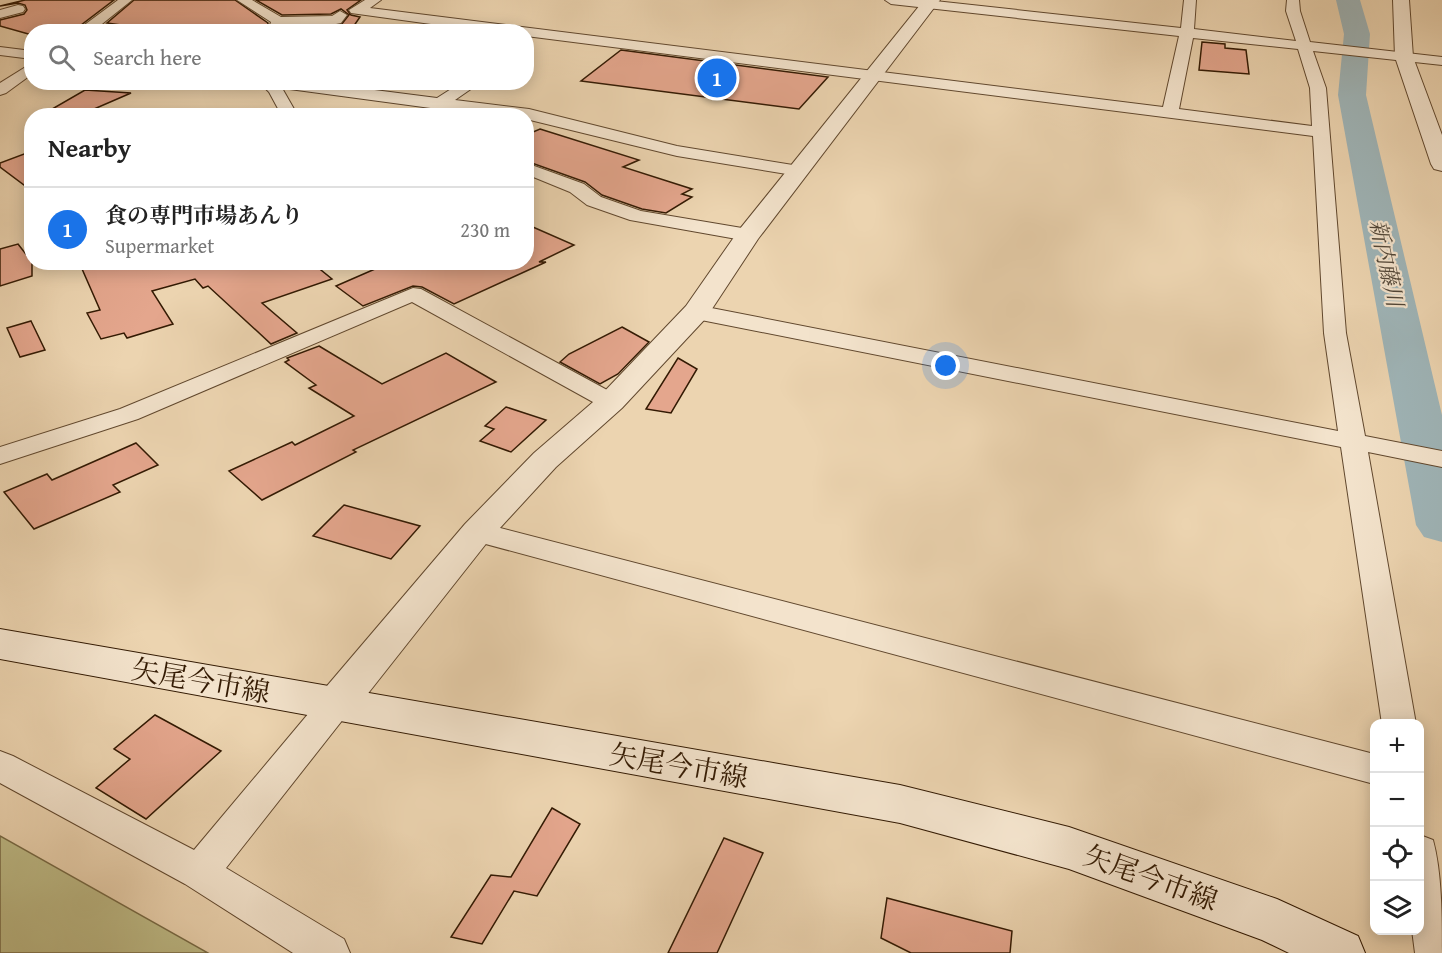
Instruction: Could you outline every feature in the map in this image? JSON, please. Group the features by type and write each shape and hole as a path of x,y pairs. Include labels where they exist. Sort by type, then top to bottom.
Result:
{"street":[{"path":"93,24 126,0"},
{"path":"243,0 274,24"},
{"path":"375,0 356,10 464,24"},
{"path":"891,0 931,2 1442,61"},
{"path":"1170,113 1187,32 1190,0"},
{"path":"1293,0 1293,11 1310,45 1318,88 1335,333 1398,719"},
{"path":"1401,0 1395,55 1442,164"},
{"path":"199,873 477,532 545,460 611,402 696,312 748,235 931,2"},
{"path":"0,14 18,9"},
{"path":"297,24 336,20 340,15"},
{"path":"534,33 1321,132"},
{"path":"0,51 24,54"},
{"path":"0,90 24,73"},
{"path":"276,90 286,108"},
{"path":"330,90 474,108"},
{"path":"438,104 461,90"},
{"path":"534,115 677,151 799,171"},
{"path":"534,171 577,188 594,201 637,216 748,235"},
{"path":"0,456 129,414 413,294 611,402"},
{"path":"696,312 1442,459"},
{"path":"477,532 1370,768"},
{"name":"矢尾今市線","path":"0,644 900,804 1069,848 1277,922 1340,953"},
{"path":"0,766 199,873 329,953"},
{"path":"1424,881 1436,953"}],"shaded area":[{"path":"0,836 208,953 0,953"}],"building":[{"path":"25,0 114,0 82,24 24,24 24,33 0,26 0,20 24,14 27,10 25,5 18,3 0,6"},
{"path":"134,0 235,0 268,23 114,24 107,23"},
{"path":"256,0 361,0 347,10 351,15 360,17 355,24 342,24 349,15 341,9 331,14 282,15"},
{"path":"1202,42 1225,44 1225,48 1246,50 1249,74 1199,70"},
{"path":"621,50 828,77 799,109 581,81"},
{"path":"85,90 131,93 96,108 54,108"},
{"path":"540,129 639,160 623,167 692,189 682,194 692,197 666,213 642,209 602,195 585,182 534,164 534,132"},
{"path":"24,154 24,185 0,167 0,163"},
{"path":"534,228 574,245 539,262 546,262 534,267"},
{"path":"18,244 24,252 24,270 32,270 32,276 0,286 0,249"},
{"path":"82,270 321,270 332,279 262,303 297,333 271,344 208,286 203,288 195,279 152,291 173,324 127,338 124,333 101,339 87,313 100,310"},
{"path":"373,270 528,270 454,304 422,287 413,286 363,306 336,286"},
{"path":"31,321 45,350 20,357 7,328"},
{"path":"622,327 649,342 618,374 600,384 560,362 569,354"},
{"path":"319,346 382,384 446,353 496,382 353,450 356,452 262,500 229,471 292,442 295,445 354,416 309,388 316,385 285,362 289,360 287,358"},
{"path":"678,358 697,369 671,413 646,409"},
{"path":"506,407 546,420 511,452 480,441 494,429 485,426"},
{"path":"136,443 158,465 113,485 120,492 34,529 4,492 47,474 52,480"},
{"path":"344,505 420,526 391,559 313,536"},
{"path":"155,715 221,751 146,819 96,788 130,759 114,749"},
{"path":"552,808 580,824 537,896 514,891 482,944 451,937 491,875 511,877"},
{"path":"724,838 763,853 717,953 668,953"},
{"path":"887,898 1012,931 1010,953 911,953 881,938"}],"waterway":[{"name":"新内藤川","path":"1348,0 1357,34 1352,95 1442,525"}],"place":[{"name":"食の専門市場あんり","path":"717,78"}]}
